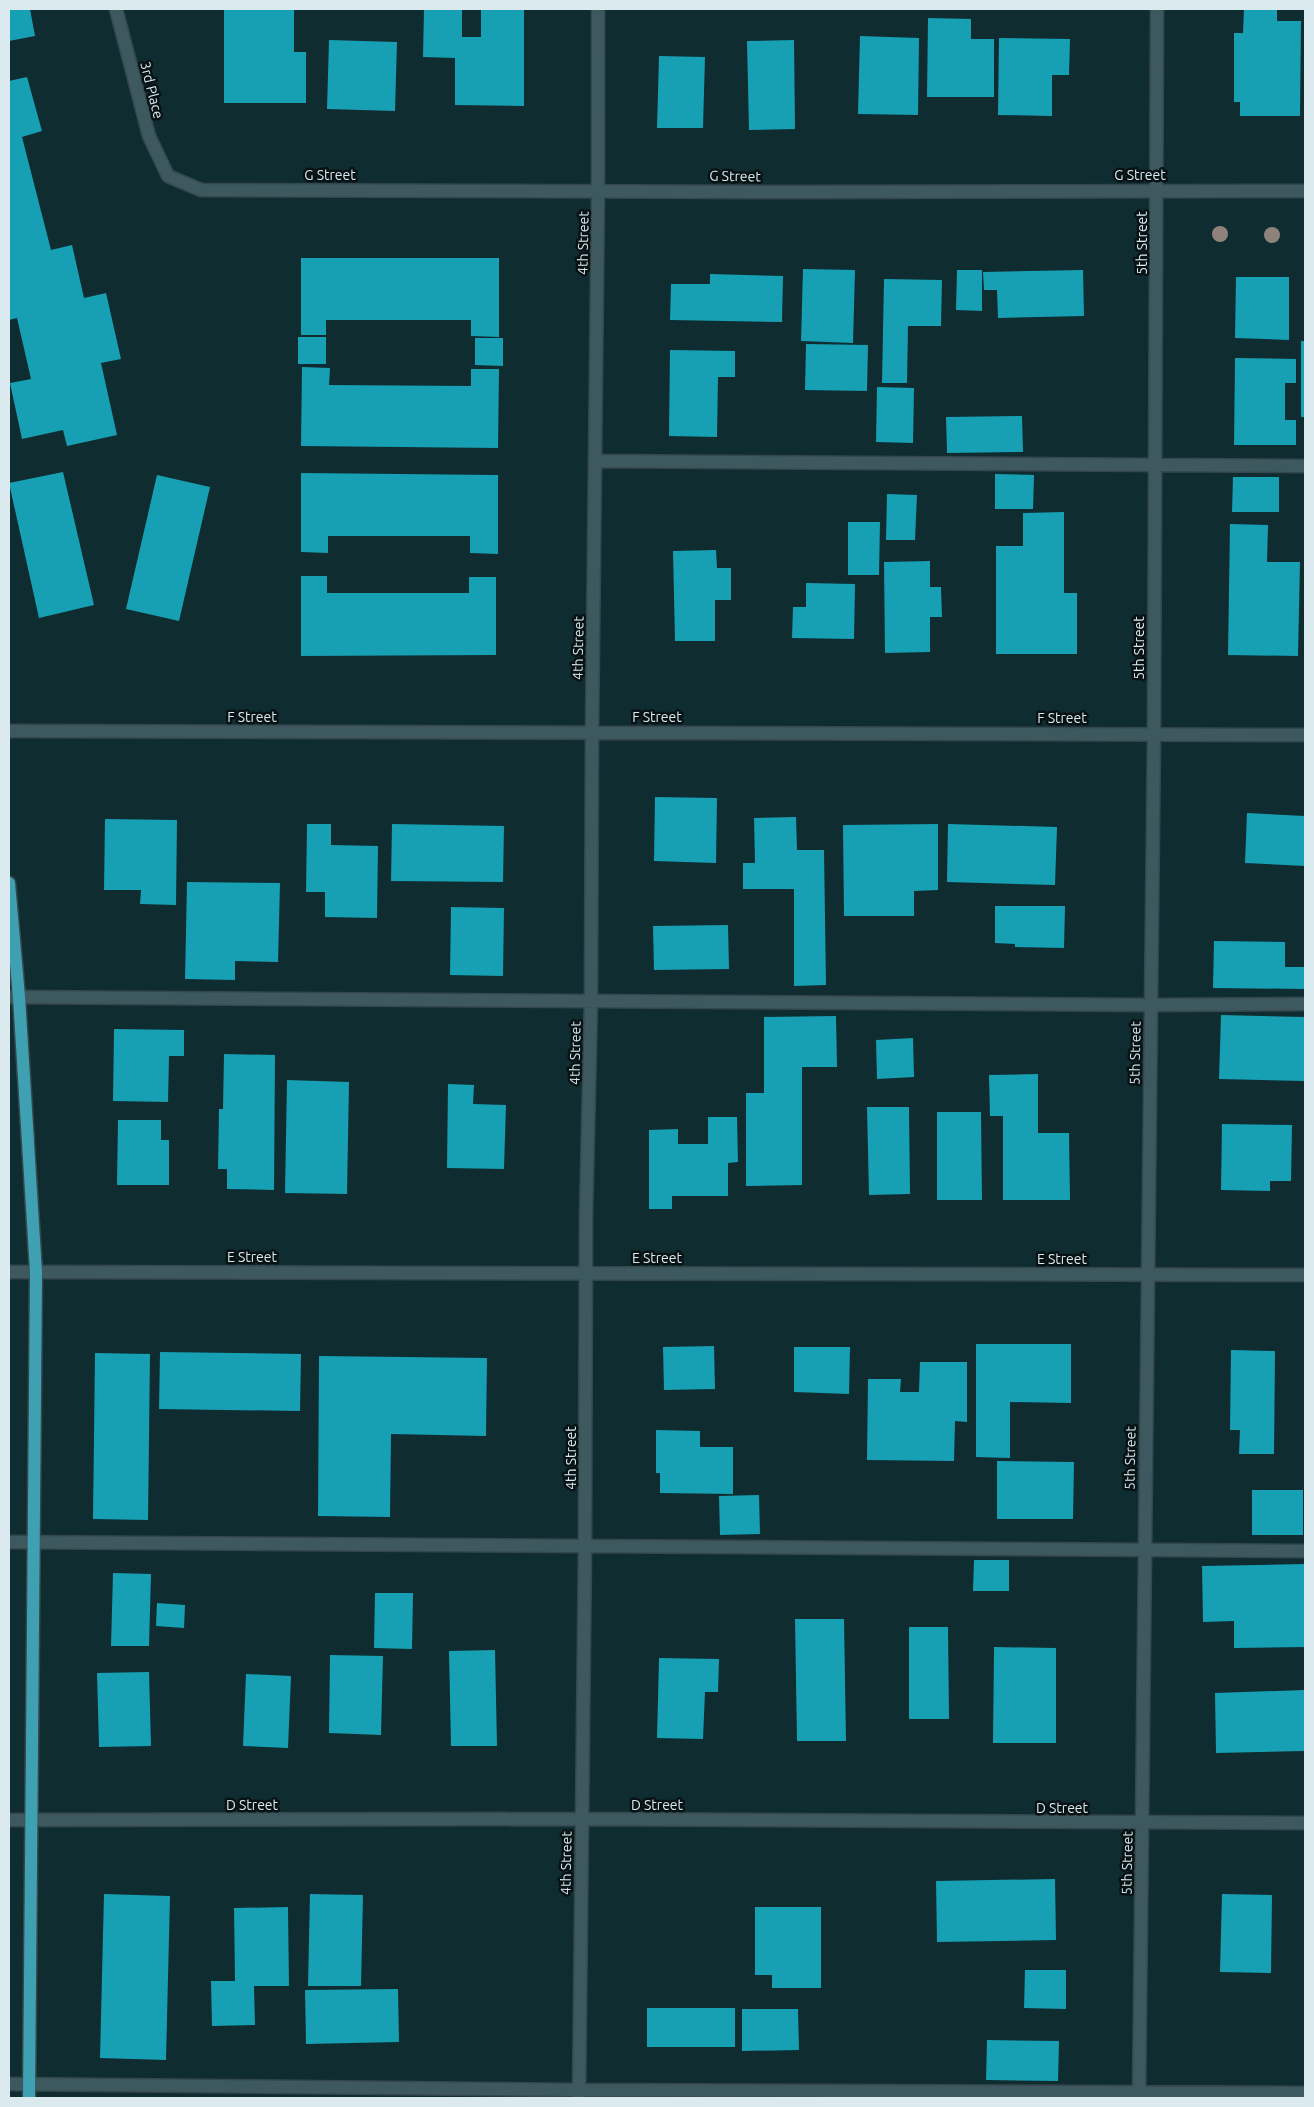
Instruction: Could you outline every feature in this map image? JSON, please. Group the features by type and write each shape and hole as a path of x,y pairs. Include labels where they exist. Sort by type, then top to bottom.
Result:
{"main road":[{"path":"9,883 14,997 36,1272 29,2098"}],"street":[{"name":"3rd Place","path":"116,9 149,136 168,176"},
{"name":"4th Street","path":"579,2094 586,1273 591,1001 598,9"},
{"name":"5th Street","path":"1139,2095 1154,734 1158,9"},
{"name":"G Street","path":"168,176 201,190 1305,191"},
{"path":"595,461 1305,466"},
{"name":"F Street","path":"9,731 1305,735"},
{"path":"14,997 1150,1005 1305,1004"},
{"name":"E Street","path":"9,1272 1305,1275"},
{"path":"9,1542 1305,1551"},
{"name":"D Street","path":"9,1820 581,1819 1143,1824 1305,1823"},
{"path":"9,2084 579,2094 1139,2095 1305,2093"}],"building":[{"path":"9,9 30,9 35,36 9,41"},
{"path":"224,9 294,9 294,52 306,52 306,103 224,103"},
{"path":"424,9 462,9 462,37 481,37 481,9 524,9 524,106 455,105 455,58 423,57"},
{"path":"1244,9 1277,9 1277,21 1301,21 1300,116 1240,116 1240,102 1234,102 1234,33 1243,33"},
{"path":"928,18 971,19 971,39 994,39 994,97 927,97"},
{"path":"860,36 919,38 918,115 858,114"},
{"path":"999,38 1070,39 1069,75 1052,75 1052,116 998,115"},
{"path":"329,40 397,42 395,111 327,109"},
{"path":"794,40 795,129 749,130 747,41"},
{"path":"659,56 705,57 703,128 657,128"},
{"path":"27,77 42,131 22,137 51,250 72,245 84,298 106,293 121,359 101,363 117,435 67,446 63,430 22,439 10,383 31,379 17,318 9,320 9,81"},
{"path":"301,258 499,258 499,337 471,336 471,320 326,320 326,335 301,335"},
{"path":"803,269 855,270 853,343 801,341"},
{"path":"957,270 982,270 982,311 956,310"},
{"path":"1083,270 1084,316 998,318 997,290 984,290 983,272"},
{"path":"710,274 783,276 782,322 670,320 671,284 710,284"},
{"path":"1236,277 1289,277 1289,340 1235,338"},
{"path":"884,279 942,280 941,326 908,326 907,383 882,383"},
{"path":"298,337 326,337 326,364 298,364"},
{"path":"475,338 503,338 503,366 475,365"},
{"path":"1301,341 1305,341 1305,417 1301,417"},
{"path":"806,344 868,345 867,391 805,390"},
{"path":"670,350 735,351 735,377 718,377 717,437 669,436"},
{"path":"1235,358 1296,359 1296,383 1285,383 1285,420 1296,420 1296,445 1234,445"},
{"path":"302,367 330,368 329,385 471,386 471,369 499,369 498,448 301,446"},
{"path":"877,387 914,388 913,443 876,442"},
{"path":"1022,416 1023,452 947,453 946,417"},
{"path":"63,472 94,605 39,618 9,483"},
{"path":"301,473 498,475 498,554 470,553 470,536 328,536 328,553 301,552"},
{"path":"995,474 1034,475 1033,509 995,509"},
{"path":"157,475 210,487 179,621 126,609"},
{"path":"1233,477 1279,477 1279,512 1232,512"},
{"path":"887,494 917,495 915,540 886,540"},
{"path":"1064,512 1064,593 1077,593 1077,654 996,654 996,546 1023,546 1023,513"},
{"path":"848,522 880,522 879,575 848,575"},
{"path":"1230,524 1268,525 1267,562 1300,562 1298,656 1228,655"},
{"path":"716,550 717,568 731,568 731,600 715,600 715,641 675,641 673,551"},
{"path":"930,561 930,587 941,587 942,617 930,617 930,652 885,653 884,562"},
{"path":"301,576 327,576 327,593 469,593 469,577 496,577 496,655 301,656"},
{"path":"806,583 855,584 854,639 792,638 793,607 806,607"},
{"path":"655,797 717,798 716,863 654,861"},
{"path":"1247,813 1305,816 1305,866 1245,863"},
{"path":"796,817 797,850 824,850 826,985 794,986 794,889 743,889 743,863 755,863 754,818"},
{"path":"105,819 177,820 176,905 140,904 141,890 104,890"},
{"path":"307,824 331,824 331,845 378,846 377,918 325,917 325,892 306,892"},
{"path":"392,824 504,826 503,882 391,881"},
{"path":"938,824 938,890 914,891 914,916 844,916 843,825"},
{"path":"948,824 1057,827 1055,885 947,882"},
{"path":"187,882 280,883 278,962 235,961 235,980 185,979"},
{"path":"995,906 1065,906 1064,948 1015,947 1015,944 995,943"},
{"path":"451,907 504,908 503,976 450,975"},
{"path":"728,925 729,969 654,970 653,926"},
{"path":"1214,941 1285,942 1285,967 1305,967 1305,989 1213,988"},
{"path":"1221,1015 1305,1017 1305,1081 1219,1079"},
{"path":"836,1016 837,1067 802,1067 802,1185 746,1186 746,1093 764,1093 764,1017"},
{"path":"114,1029 184,1030 184,1056 169,1056 168,1102 113,1101"},
{"path":"913,1038 914,1077 877,1079 876,1040"},
{"path":"224,1054 275,1055 274,1190 227,1189 227,1169 218,1169 219,1109 223,1109"},
{"path":"1038,1074 1038,1133 1069,1133 1070,1200 1003,1200 1003,1116 990,1116 989,1075"},
{"path":"287,1080 349,1082 347,1194 285,1193"},
{"path":"448,1084 474,1085 473,1104 506,1105 504,1169 447,1168"},
{"path":"867,1107 909,1107 910,1194 869,1195"},
{"path":"937,1112 981,1112 982,1200 937,1200"},
{"path":"708,1117 737,1117 738,1162 728,1163 728,1196 672,1196 672,1209 649,1209 649,1130 678,1129 678,1144 708,1144"},
{"path":"118,1120 161,1120 161,1140 169,1140 169,1185 117,1185"},
{"path":"1222,1124 1292,1125 1291,1181 1270,1181 1270,1191 1221,1190"},
{"path":"976,1344 1071,1344 1071,1403 1010,1402 1010,1458 976,1457"},
{"path":"714,1346 715,1389 664,1390 663,1347"},
{"path":"794,1347 850,1347 849,1394 794,1392"},
{"path":"1231,1350 1275,1351 1274,1454 1239,1454 1240,1430 1230,1430"},
{"path":"160,1352 301,1354 300,1411 159,1409"},
{"path":"95,1353 150,1354 148,1520 93,1519"},
{"path":"319,1356 487,1358 486,1436 391,1434 390,1517 318,1516"},
{"path":"920,1362 967,1362 967,1422 955,1421 954,1461 867,1460 868,1379 901,1379 900,1392 919,1392"},
{"path":"656,1430 700,1431 700,1447 733,1447 733,1494 660,1493 660,1473 656,1473"},
{"path":"997,1461 1074,1462 1073,1519 997,1519"},
{"path":"1252,1490 1303,1490 1303,1535 1252,1535"},
{"path":"759,1495 760,1534 720,1535 719,1496"},
{"path":"974,1560 1009,1560 1009,1591 973,1591"},
{"path":"1305,1564 1305,1647 1234,1648 1234,1621 1203,1622 1202,1566"},
{"path":"113,1573 151,1574 149,1646 111,1646"},
{"path":"375,1593 413,1593 412,1649 374,1648"},
{"path":"157,1603 185,1605 184,1628 156,1626"},
{"path":"795,1619 844,1619 846,1741 797,1741"},
{"path":"909,1627 948,1627 949,1719 909,1719"},
{"path":"994,1647 1056,1648 1056,1743 993,1743"},
{"path":"495,1650 497,1746 451,1746 449,1651"},
{"path":"330,1655 383,1656 381,1735 329,1733"},
{"path":"659,1658 719,1659 718,1692 705,1692 703,1739 657,1738"},
{"path":"149,1672 151,1746 99,1747 97,1673"},
{"path":"246,1674 291,1676 288,1748 243,1746"},
{"path":"1304,1690 1305,1751 1216,1753 1215,1693"},
{"path":"1055,1879 1056,1940 937,1942 936,1881"},
{"path":"104,1894 170,1896 166,2060 100,2058"},
{"path":"310,1894 363,1895 361,1986 308,1986"},
{"path":"1222,1894 1272,1895 1271,1973 1220,1972"},
{"path":"288,1907 289,1986 254,1986 255,2025 212,2026 211,1981 235,1981 234,1908"},
{"path":"755,1907 821,1907 821,1988 772,1988 772,1975 755,1975"},
{"path":"1025,1970 1066,1970 1066,2009 1024,2008"},
{"path":"398,1989 399,2042 306,2044 305,1990"},
{"path":"647,2008 735,2008 735,2047 647,2047"},
{"path":"742,2009 798,2009 799,2050 742,2051"},
{"path":"987,2040 1059,2041 1058,2081 986,2080"}]}
